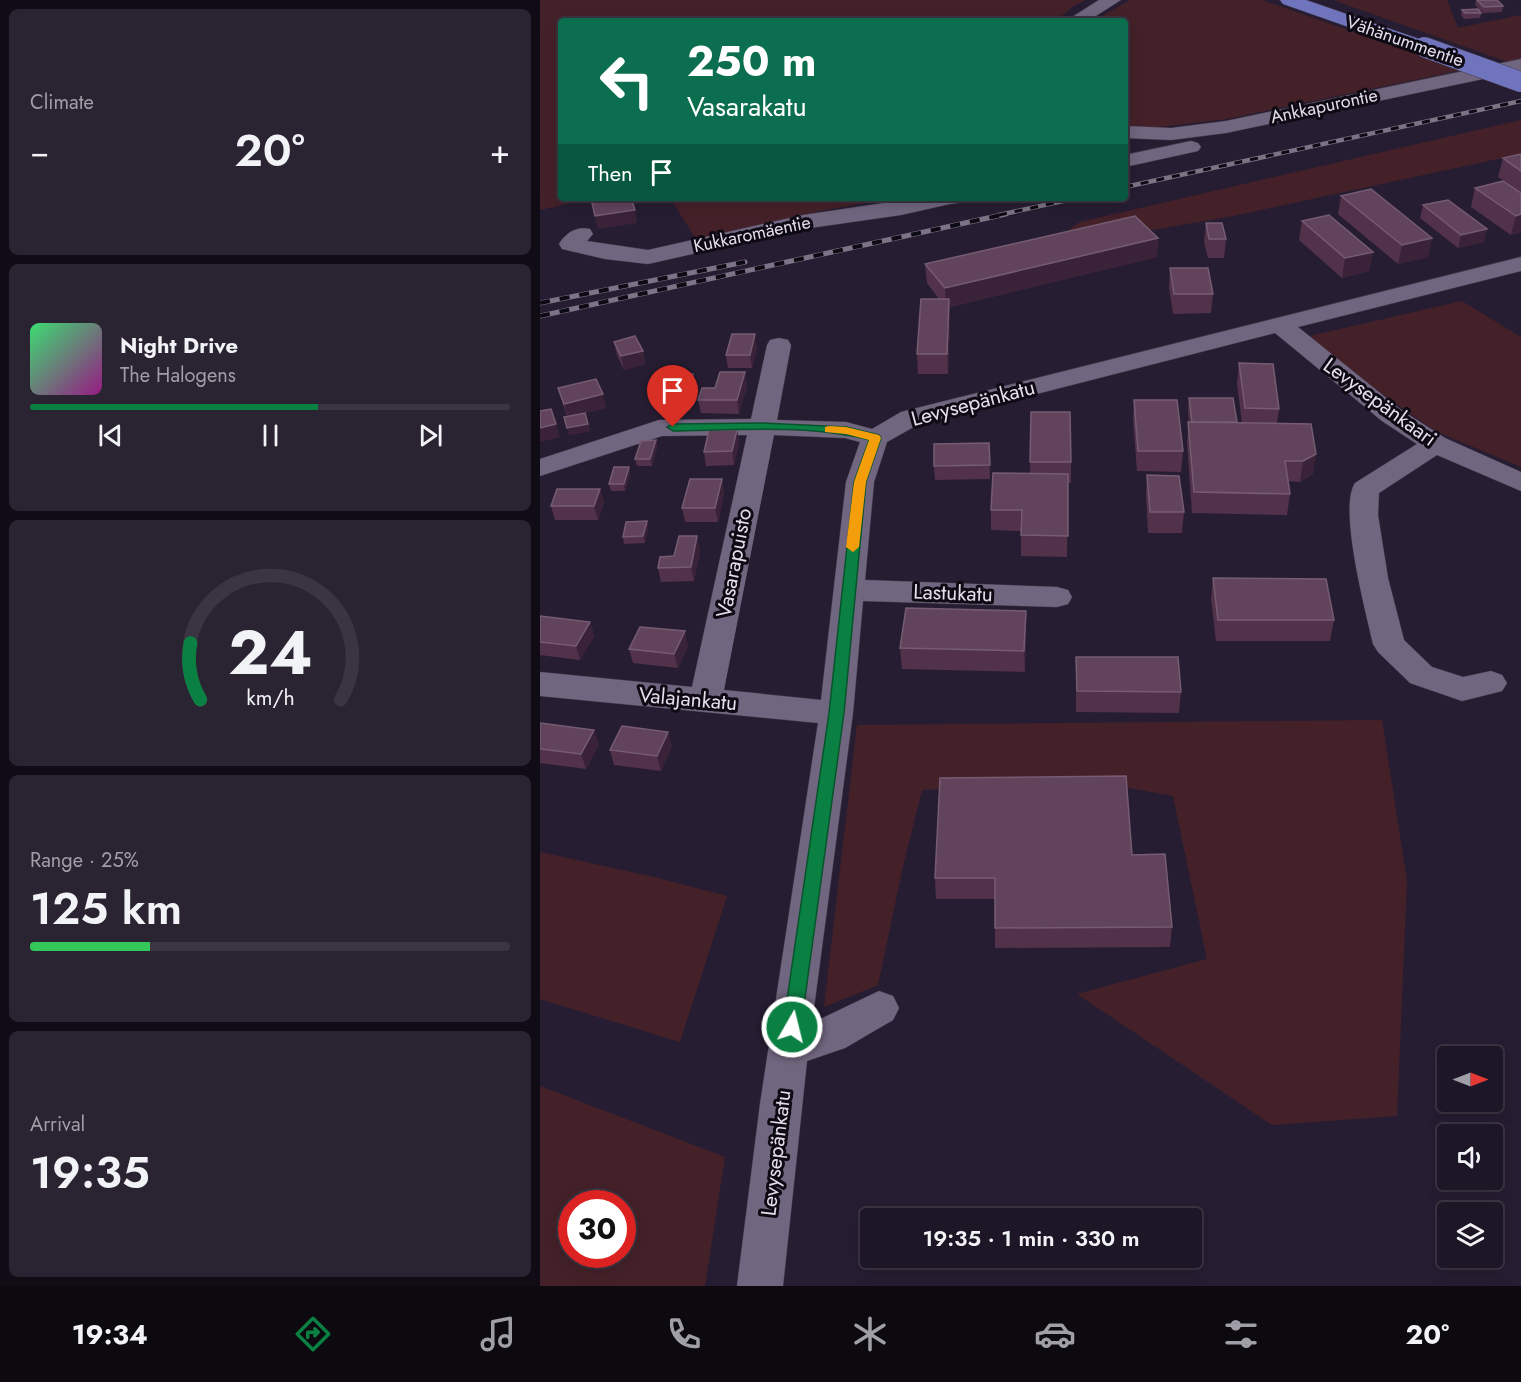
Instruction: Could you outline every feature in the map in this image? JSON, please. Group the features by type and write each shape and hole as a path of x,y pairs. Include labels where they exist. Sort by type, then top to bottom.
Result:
{"main road":[{"name":"Vähänummentie","path":"1289,0 1521,82"}],"street":[{"path":"1080,18 1112,0"},
{"name":"Ankkapurontie","path":"1128,132 1171,134 1226,127 1521,65"},
{"path":"1128,160 1186,149 1199,143 1190,132"},
{"name":"Kukkaromäentie","path":"582,234 570,244 605,252 648,257 803,222 936,201"},
{"name":"Levysepänkatu","path":"760,1286 789,1049 836,713 860,482 875,438 910,418 1280,325 1515,271"},
{"name":"Levysepänkaari","path":"1280,325 1288,334 1391,415 1435,444 1521,482"},
{"name":"Vasarapuisto","path":"706,700 779,345"},
{"path":"540,468 659,428 762,426 846,430 875,438"},
{"path":"1435,444 1365,489 1364,515 1376,589 1389,644 1421,675 1462,689 1491,683"},
{"name":"Lastukatu","path":"849,590 1057,597"},
{"name":"Valajankatu","path":"540,684 836,713"},
{"path":"789,1049 831,1035 879,1008"}],"shaded area":[{"path":"540,0 1085,0 1059,18 558,18 558,201 582,201 540,210"},
{"path":"1130,0 1262,0 1462,70 1227,119 1142,129 1128,126 1128,18 1098,18"},
{"path":"1333,0 1447,0 1458,28 1521,15 1521,59 1508,62"},
{"path":"1521,120 1521,154 1233,216 1076,243 1069,230 1080,222"},
{"path":"672,201 876,201 804,214 698,242"},
{"path":"1462,301 1521,337 1521,467 1435,431 1301,338"},
{"path":"1382,720 1407,881 1397,1116 1272,1125 1077,994 1207,959 1173,796 1091,781 922,790 903,866 878,985 824,1007 857,725"},
{"path":"540,852 727,896 680,1042 540,999"},
{"path":"540,1086 725,1157 705,1286 540,1286"}],"building":[{"path":"1477,0 1497,0 1503,6 1484,7"},
{"path":"1478,9 1481,13 1465,13 1462,10"},
{"path":"1521,154 1521,171 1503,158"},
{"path":"1503,181 1521,193 1521,214 1516,216 1475,188"},
{"path":"1371,189 1432,238 1402,245 1341,196"},
{"path":"1448,200 1487,229 1461,235 1423,205"},
{"path":"632,201 635,210 595,216 592,203"},
{"path":"1329,215 1373,252 1345,258 1302,221"},
{"path":"1135,216 1158,238 945,288 925,264"},
{"path":"1206,223 1222,223 1226,239 1209,239"},
{"path":"1170,268 1208,268 1213,294 1174,294"},
{"path":"921,299 949,299 947,354 917,354"},
{"path":"732,334 755,334 750,355 726,355"},
{"path":"635,336 643,351 621,356 614,342"},
{"path":"1239,363 1273,364 1279,409 1245,408"},
{"path":"720,372 745,372 737,400 698,400 702,388 715,388"},
{"path":"693,374 687,396 654,397 661,375"},
{"path":"596,379 603,394 564,404 558,388"},
{"path":"1189,398 1233,398 1237,422 1192,422"},
{"path":"1134,400 1177,400 1183,451 1138,451"},
{"path":"551,409 556,424 540,428 540,411"},
{"path":"1031,412 1070,412 1071,462 1030,462"},
{"path":"585,413 588,424 567,428 564,417"},
{"path":"1188,422 1311,424 1316,454 1303,461 1285,461 1290,494 1194,492"},
{"path":"709,430 737,430 732,451 704,452"},
{"path":"656,440 650,459 635,459 641,441"},
{"path":"989,443 990,465 934,466 934,444"},
{"path":"614,467 629,467 624,484 609,484"},
{"path":"993,473 1068,474 1068,536 1021,535 1022,510 991,510"},
{"path":"1147,475 1179,476 1184,512 1150,512"},
{"path":"690,479 722,479 715,508 682,508"},
{"path":"557,489 600,489 594,506 551,506"},
{"path":"647,521 643,536 623,537 626,522"},
{"path":"679,536 697,536 691,567 658,568 660,557 674,556"},
{"path":"1213,578 1326,579 1334,620 1218,620"},
{"path":"906,608 1026,611 1024,651 900,648"},
{"path":"540,616 590,622 576,646 540,642"},
{"path":"640,627 685,631 674,654 629,649"},
{"path":"1076,657 1178,657 1181,692 1077,691"},
{"path":"540,723 594,730 581,754 540,749"},
{"path":"622,726 668,732 657,756 610,750"},
{"path":"1126,776 1132,855 1165,854 1172,927 995,928 995,878 935,878 940,778"}],"railway":[{"path":"1128,186 1521,101"},
{"path":"999,215 1063,201"},
{"path":"540,316 1006,214"},
{"path":"540,303 745,262"}],"slow traffic":[{"path":"829,430 846,430 875,438 860,482 853,547"}],"route":[{"path":"673,427 762,426 846,430 875,438 860,482 836,713 792,1027"}]}
